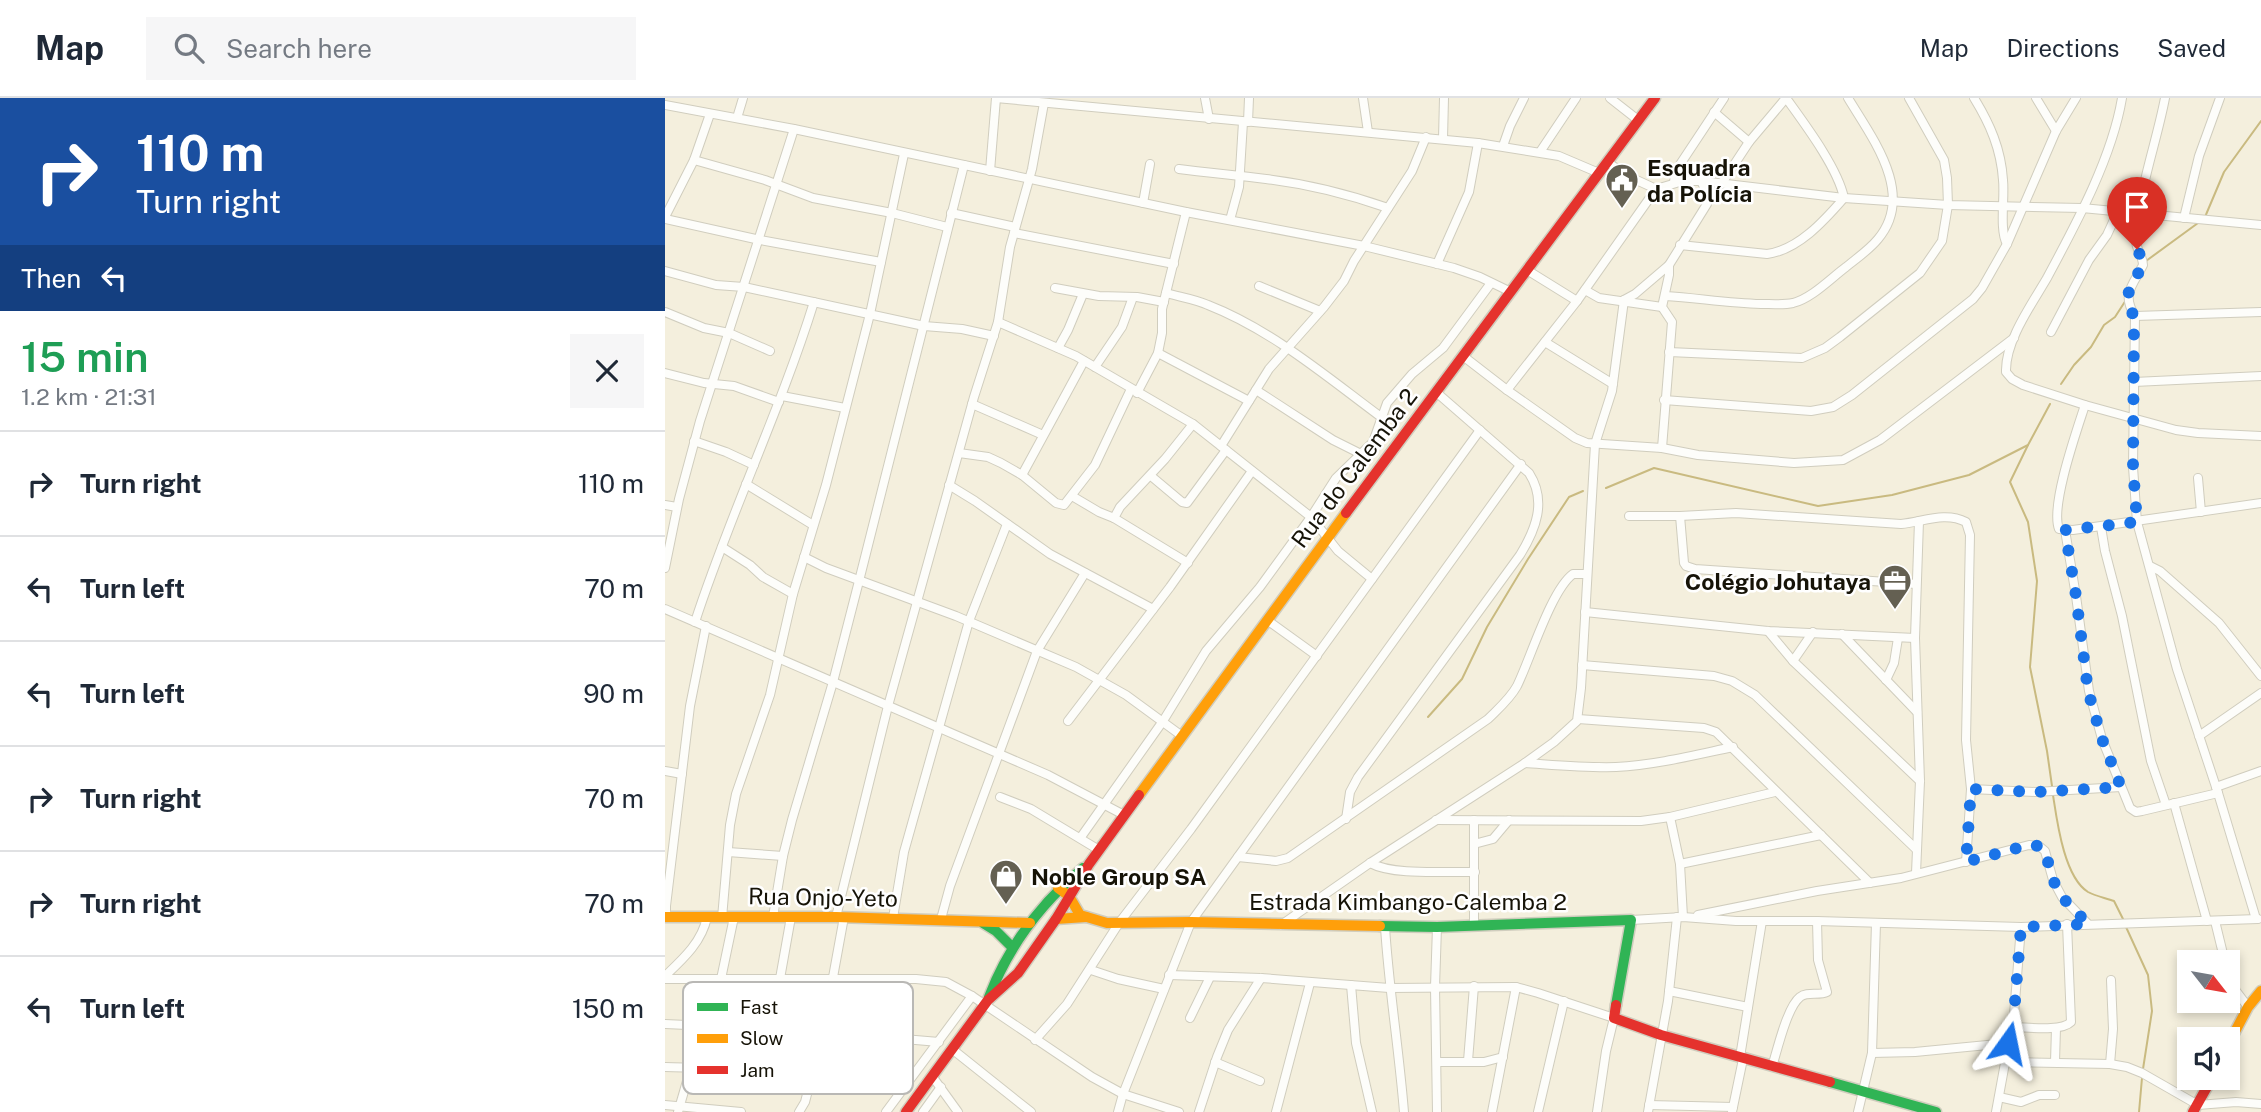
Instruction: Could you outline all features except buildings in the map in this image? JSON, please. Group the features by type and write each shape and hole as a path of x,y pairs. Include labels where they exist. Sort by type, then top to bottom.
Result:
{"main road":[{"name":"Rua do Calemba 2","path":"907,1112 986,1002 1017,973 1124,815 1655,98"},
{"name":"Rua do Calemba 2","path":"986,1002 1012,947 1058,888 1089,864"},
{"path":"1058,888 1069,896 1078,913 1086,917"},
{"name":"Rua Onjo-Yeto","path":"666,917 840,917 1030,923"},
{"name":"Estrada Kimbango-Calemba 2","path":"1056,919 1086,917 1107,923 1437,927 1631,920"},
{"path":"1631,920 1614,1018 1661,1035 1920,1110 1936,1112"},
{"path":"980,922 996,931 1012,947"},
{"path":"1002,964 1017,973"},
{"path":"2237,1027 2248,1007 2259,995"},
{"path":"2195,1108 2205,1090"}],"street":[{"path":"737,118 743,98"},
{"path":"990,171 996,98 1503,146 1573,161 1599,173"},
{"path":"1205,98 1209,119"},
{"path":"1230,220 1241,176 1240,147 1249,98"},
{"path":"1363,98 1368,132"},
{"path":"1443,139 1444,98"},
{"path":"1503,146 1524,98"},
{"path":"1540,152 1576,98"},
{"path":"1610,98 1638,120"},
{"path":"1674,183 1675,172 1724,98"},
{"path":"1722,183 1749,142 1786,98 1831,169 1844,198"},
{"path":"1665,296 1727,303 1784,304 1800,300 1866,251 1879,238 1894,201 1891,176 1848,98"},
{"path":"1669,352 1802,358 1825,348 1920,273 1942,241 1948,205 1944,160 1909,98"},
{"path":"1974,98 1996,140 2003,179 2003,236 2007,244"},
{"path":"2036,98 2056,131"},
{"path":"1664,400 1811,411 1833,407 1852,395 1973,299 1982,288 2007,244 2056,131 2076,98"},
{"path":"2122,98 2108,149 2082,208 2014,338 2006,372 2023,385 2134,419 2198,433 2261,436"},
{"path":"1631,920 1684,917 1736,921 2021,927 2259,919 2177,669 2137,522 2133,467 2134,316 2127,301 2143,261 2135,244 2137,214 2165,98"},
{"path":"2184,218 2199,156 2220,98"},
{"path":"668,103 1029,180 1364,246 1480,277 1511,292"},
{"path":"832,982 840,917 888,706 972,404 998,322 1015,230 1029,180 1044,103"},
{"path":"1714,112 1749,142"},
{"path":"710,114 694,160 665,218 759,240 881,262"},
{"path":"665,568 694,441 794,129"},
{"path":"1151,475 1182,502 1187,503 1269,369 1320,312 1343,281 1412,171 1426,137"},
{"path":"1437,264 1469,192 1478,143"},
{"path":"721,979 728,917 728,852 736,794 770,695 793,594 827,485 870,314 904,153"},
{"path":"694,160 777,184 813,198 893,213 947,227"},
{"path":"1607,162 1656,189"},
{"path":"1143,203 1150,164"},
{"path":"773,917 783,856 833,682 964,165"},
{"path":"1179,169 1333,191 1388,208"},
{"path":"1507,390 1577,301 1656,189 1683,180 1844,198 1948,205 2082,208 2260,223"},
{"path":"1624,300 1669,265 1707,204 1707,193 1701,181"},
{"path":"1680,245 1776,253 1792,245 1814,228 1844,198"},
{"path":"2051,332 2118,211"},
{"path":"959,453 988,457 1022,475 1058,504 1064,505 1095,465 1134,391 1158,353 1165,298 1186,212"},
{"path":"951,213 1015,230 1174,264"},
{"path":"1662,448 1671,321 1663,307 1669,265"},
{"path":"1527,270 1577,301"},
{"path":"665,271 716,285 744,287 923,326 962,329 994,336"},
{"path":"1081,837 1163,721 1206,651 1259,587 1336,478 1373,442 1387,403 1403,383 1443,348 1491,283"},
{"path":"1259,286 1320,312"},
{"path":"1055,288 1106,297 1165,298 1209,305 1287,348 1381,417"},
{"path":"1585,290 1599,298 1663,307"},
{"path":"1058,348 1077,312 1083,293"},
{"path":"1095,367 1122,327 1133,297"},
{"path":"1281,925 1370,863 1525,763 1571,728 1578,719 1595,444 1613,384 1624,300"},
{"path":"695,622 814,302"},
{"path":"665,312 704,328 729,333 770,351"},
{"path":"2134,316 2261,312"},
{"path":"998,322 1095,367 1193,424 1311,517 1338,551 1372,579"},
{"path":"1463,356 1575,438 1587,443 1662,448 1794,463 1843,460 1880,440 2014,338"},
{"path":"1545,342 1613,384"},
{"path":"1158,353 1249,401"},
{"path":"1022,475 1083,361"},
{"path":"665,373 734,386 780,399 845,408"},
{"path":"2134,382 2261,376"},
{"path":"1256,390 1333,440 1361,454"},
{"path":"1346,819 1350,792 1359,777 1513,564 1532,534 1538,514 1538,489 1529,473 1436,392"},
{"path":"972,404 1043,435"},
{"path":"2085,405 2067,463 2057,526 2065,530 2101,527 2261,503"},
{"path":"1114,517 1193,424"},
{"path":"1035,1040 1067,1004 1119,923 1191,829 1480,430"},
{"path":"694,441 754,465"},
{"path":"1118,1112 1191,922 1521,464"},
{"path":"1068,721 1188,563 1252,471"},
{"path":"2198,478 2201,512"},
{"path":"746,484 813,525"},
{"path":"949,485 1051,554 1153,609"},
{"path":"1072,496 1099,512 1114,517 1188,563"},
{"path":"665,505 677,507"},
{"path":"1629,516 1714,513 1901,524 1927,518 1954,517 1966,522 1970,583 1966,740 1971,789 1966,862"},
{"path":"1680,516 1683,563 1688,567 1714,572 1772,573 1916,584"},
{"path":"1916,873 1920,781 1915,638 1919,521"},
{"path":"893,918 904,852 969,621 1007,524"},
{"path":"2101,527 2151,761 2170,804 2221,950"},
{"path":"2065,530 2088,691 2102,739 2133,811 2142,811 2217,790 2261,771"},
{"path":"722,547 763,577 793,594"},
{"path":"804,557 859,581 969,621 1100,679 1182,736"},
{"path":"2150,566 2160,571 2219,623 2261,676"},
{"path":"941,919 950,886 1037,651 1085,573"},
{"path":"1238,857 1270,861 1295,855 1478,727 1504,704 1517,687 1535,641 1565,582 1573,574 1587,574"},
{"path":"665,609 999,753 1124,815"},
{"path":"1585,612 1768,631 1915,638"},
{"path":"1267,620 1317,656"},
{"path":"666,917 669,846 682,774 694,679 706,626"},
{"path":"1768,631 1793,661 1920,781"},
{"path":"1793,661 1813,632"},
{"path":"1842,634 1918,713"},
{"path":"1886,680 1894,663 1898,638"},
{"path":"1582,665 1714,676 1738,684 1755,695 1916,849"},
{"path":"2199,736 2261,693"},
{"path":"1578,719 1704,728 1716,732 1870,883"},
{"path":"1525,763 1618,767 1733,747"},
{"path":"665,771 682,774"},
{"path":"1971,789 2052,792 2121,787"},
{"path":"1436,820 1641,821 1670,817 1775,792"},
{"path":"1000,797 1031,809 1099,850"},
{"path":"1670,817 1680,864 1684,917 1649,1108 1733,1110 1762,921"},
{"path":"1474,820 1474,925"},
{"path":"1474,844 1493,839 1509,820"},
{"path":"1680,864 1821,835"},
{"path":"1684,917 1901,878 2029,845 2039,846 2045,851 2053,880 2062,897 2088,924"},
{"path":"728,852 783,856"},
{"path":"1370,863 1379,868 1393,870 1475,872"},
{"path":"1736,907 1736,921"},
{"path":"665,978 689,953 702,933 707,917"},
{"path":"780,982 791,917"},
{"path":"1772,1067 1786,1022 1798,998 1802,995 1822,995 1827,992 1818,960 1817,921"},
{"path":"1858,1112 1872,1053 1876,923"},
{"path":"2013,1027 2067,1026 2072,1019 2067,924"},
{"path":"1385,926 1389,988 1404,1112"},
{"path":"1437,927 1437,1112"},
{"path":"1996,1112 2013,1027 2021,927"},
{"path":"1091,970 1164,989"},
{"path":"1169,975 1261,978 1389,988 1516,987 1564,1000 1614,1018 1597,1112"},
{"path":"1190,1018 1210,977"},
{"path":"665,978 916,979 946,982 986,1002 1035,1040 1123,1094 1179,1112"},
{"path":"1199,1112 1228,1030 1261,978"},
{"path":"2110,1064 2113,1030 2111,979"},
{"path":"1276,1112 1310,983"},
{"path":"1351,985 1356,1043 1372,1112"},
{"path":"1468,1062 1474,986"},
{"path":"1492,1112 1516,987"},
{"path":"1669,991 1748,1007"},
{"path":"913,1076 972,996"},
{"path":"2240,996 2248,1007"},
{"path":"1538,1112 1564,1000"},
{"path":"665,1024 683,1025"},
{"path":"2055,1062 2056,1027"},
{"path":"913,1040 939,1042"},
{"path":"1872,1053 2008,1043"},
{"path":"952,1049 1031,1112"},
{"path":"1437,1062 1484,1062 1503,1057"},
{"path":"1215,1062 1260,1082"},
{"path":"2005,1062 2110,1064 2142,1073 2195,1108 2236,1102 2261,1104"},
{"path":"665,1066 683,1067"},
{"path":"933,1076 958,1112"},
{"path":"923,1112 940,1087"},
{"path":"799,1112 807,1094"},
{"path":"886,1112 900,1094"},
{"path":"1999,1097 2021,1102 2039,1095 2055,1095"},
{"path":"665,1105 678,1109 741,1112"}],"waterway":[{"path":"2205,217 2224,172 2261,121"},
{"path":"2146,261 2198,223"},
{"path":"2061,384 2126,300"},
{"path":"1606,488 1654,468 1818,506 1892,495 1969,475 2028,445 2050,404"},
{"path":"2028,445 2010,482 2028,522 2037,581 2030,667 2052,786"},
{"path":"1428,717 1462,679 1487,627 1569,497 1583,491"},
{"path":"2053,795 2063,848 2073,874 2088,892 2114,901 2124,921"},
{"path":"2126,927 2148,975 2152,1011 2143,1069"},
{"path":"2139,1112 2142,1078"}],"traffic: fast":[{"path":"989,997 1006,960 1027,926 1053,896 1083,868"},
{"path":"1380,926 1437,927 1631,920 1616,1005"},
{"path":"983,923 996,931 1012,947"},
{"path":"1830,1082 1936,1112"}],"traffic: slow":[{"path":"1139,795 1346,513"},
{"path":"1058,888 1069,896 1080,915 1107,923 1380,926"},
{"path":"665,917 836,917 1030,923"},
{"path":"1056,919 1086,917"},
{"path":"2237,1027 2248,1007 2261,991"}],"traffic: jam":[{"path":"1346,513 1655,98"},
{"path":"906,1112 988,1000 1018,973 1056,919 1089,864 1139,795"},
{"path":"1616,1005 1614,1018 1661,1035 1830,1082"},
{"path":"2193,1112 2205,1090"}],"place":[{"name":"Esquadra da Polícia","path":"1622,210"},
{"name":"Colégio Johutaya","path":"1895,611"},
{"name":"Noble Group SA","path":"1006,906"}],"route":[{"path":"2008,1043 2013,1027 2021,927 2088,924 2062,897 2053,880 2045,851 2039,846 2029,845 1966,862 1971,789 2035,792 2121,787 2102,739 2088,691 2065,530 2137,522 2133,467 2134,316 2127,301 2128,293 2143,265 2137,249"}]}
